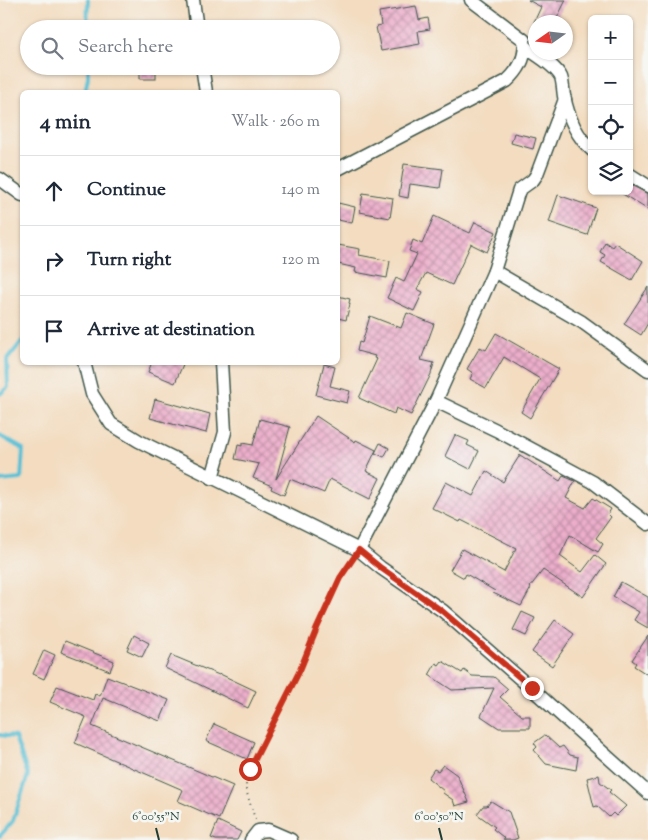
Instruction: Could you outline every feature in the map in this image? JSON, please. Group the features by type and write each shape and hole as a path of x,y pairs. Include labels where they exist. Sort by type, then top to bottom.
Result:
{"street":[{"path":"193,0 196,20"},
{"path":"340,168 507,81 524,60 526,47 524,40 487,6 472,0"},
{"path":"526,47 556,70 561,78 565,99 574,127 583,143 588,147"},
{"path":"203,75 206,90"},
{"path":"359,550 436,401 494,271 519,190 533,180 537,174 565,99"},
{"path":"633,177 648,186"},
{"path":"0,179 20,194"},
{"path":"494,271 582,322 648,370"},
{"path":"85,365 92,394 111,424 139,441 359,550 442,611 532,688 648,793"},
{"path":"212,478 225,432 221,365"},
{"path":"436,401 496,430 593,482 648,524"},
{"path":"254,835 268,830 291,840"}],"path":[{"path":"254,835 246,790 246,778 300,670 340,578 359,550"}],"building":[{"path":"528,0 566,0 558,15 537,15 541,7"},
{"path":"416,6 419,20 428,18 430,29 418,31 420,44 381,51 376,27 381,26 379,12"},
{"path":"140,75 156,75 156,79 140,79"},
{"path":"514,133 536,138 533,149 511,143"},
{"path":"404,164 443,169 440,188 410,184 408,198 399,196"},
{"path":"633,186 648,194 648,210 624,195 633,195"},
{"path":"363,193 393,198 390,218 360,212"},
{"path":"558,195 596,208 587,235 549,222"},
{"path":"340,203 355,207 352,223 340,220"},
{"path":"434,216 470,233 475,222 496,232 487,252 471,244 452,285 426,273 417,289 423,292 414,311 387,298 396,278 404,282 417,254 409,251 413,240 422,244"},
{"path":"605,242 612,247 615,243 643,261 632,280 601,262 605,255 600,252"},
{"path":"340,245 360,249 359,255 390,261 387,278 355,272 356,268 340,264"},
{"path":"648,287 648,323 641,335 624,324"},
{"path":"340,296 350,299 346,320 340,318"},
{"path":"407,313 434,324 421,360 434,363 431,374 411,415 396,408 394,414 359,398 377,359 374,358 375,356 357,351 359,342 362,343 370,316 401,328"},
{"path":"496,333 559,369 530,418 521,412 540,379 504,357 486,388 470,379 473,373 467,369 480,347 486,350"},
{"path":"151,365 183,365 175,383 148,372"},
{"path":"324,365 335,367 330,386 350,391 347,403 316,395"},
{"path":"155,399 210,414 206,433 150,418"},
{"path":"316,416 355,442 356,440 376,450 366,471 380,478 370,499 330,479 324,493 290,479 284,495 271,489 272,486 253,478 259,464 235,459 238,445 242,446 242,443 253,445 260,419 290,427 276,479"},
{"path":"455,435 469,441 467,445 479,451 470,469 445,456"},
{"path":"380,443 389,448 384,457 375,453"},
{"path":"520,455 560,481 563,476 575,481 566,498 585,508 593,498 611,509 608,514 611,517 596,538 603,544 598,552 570,535 560,556 582,572 595,555 606,564 583,597 543,570 530,587 521,606 493,593 495,591 466,574 464,578 450,570 462,549 504,572 516,548 461,520 460,522 432,508 446,482 473,496 486,471 503,482"},
{"path":"621,582 648,597 648,628 634,620 639,612 613,597"},
{"path":"522,612 535,618 526,636 513,630"},
{"path":"555,620 574,634 552,666 532,652"},
{"path":"134,635 149,643 142,657 127,650"},
{"path":"648,636 648,675 634,666 636,663 632,660"},
{"path":"65,641 114,661 110,671 61,652"},
{"path":"44,650 55,655 44,679 33,674"},
{"path":"171,655 220,674 256,691 248,708 165,668"},
{"path":"442,661 462,673 464,670 472,676 494,677 508,689 500,697 522,716 530,716 530,728 499,728 481,716 494,688 452,690 429,675 436,663 439,665"},
{"path":"107,676 169,700 160,721 103,698 92,726 233,786 219,819 178,801 183,790 75,743 86,717 50,702 57,686 93,700 95,694 100,696"},
{"path":"214,724 254,742 247,759 206,741"},
{"path":"545,735 559,748 563,746 570,755 578,757 576,770 546,764 534,750 537,747 534,743"},
{"path":"443,765 457,775 469,802 455,806 453,800 428,778 434,769 438,771"},
{"path":"599,775 600,782 611,790 609,792 626,806 616,816 613,813 609,817 597,806 594,807 587,778"},
{"path":"491,801 509,812 518,838 504,840 493,829 495,827 477,814 483,806 487,806"},
{"path":"218,821 241,832 237,840 216,840 211,838"}],"waterway":[{"path":"87,20 88,0"},
{"path":"85,90 88,75"},
{"path":"0,394 8,387 7,360 20,344"},
{"path":"0,436 23,449 21,479 0,481"},
{"path":"0,735 15,737 28,775 13,821 0,836"}],"route":[{"path":"250,769 300,670 340,578 359,550 442,611 532,688"}]}
